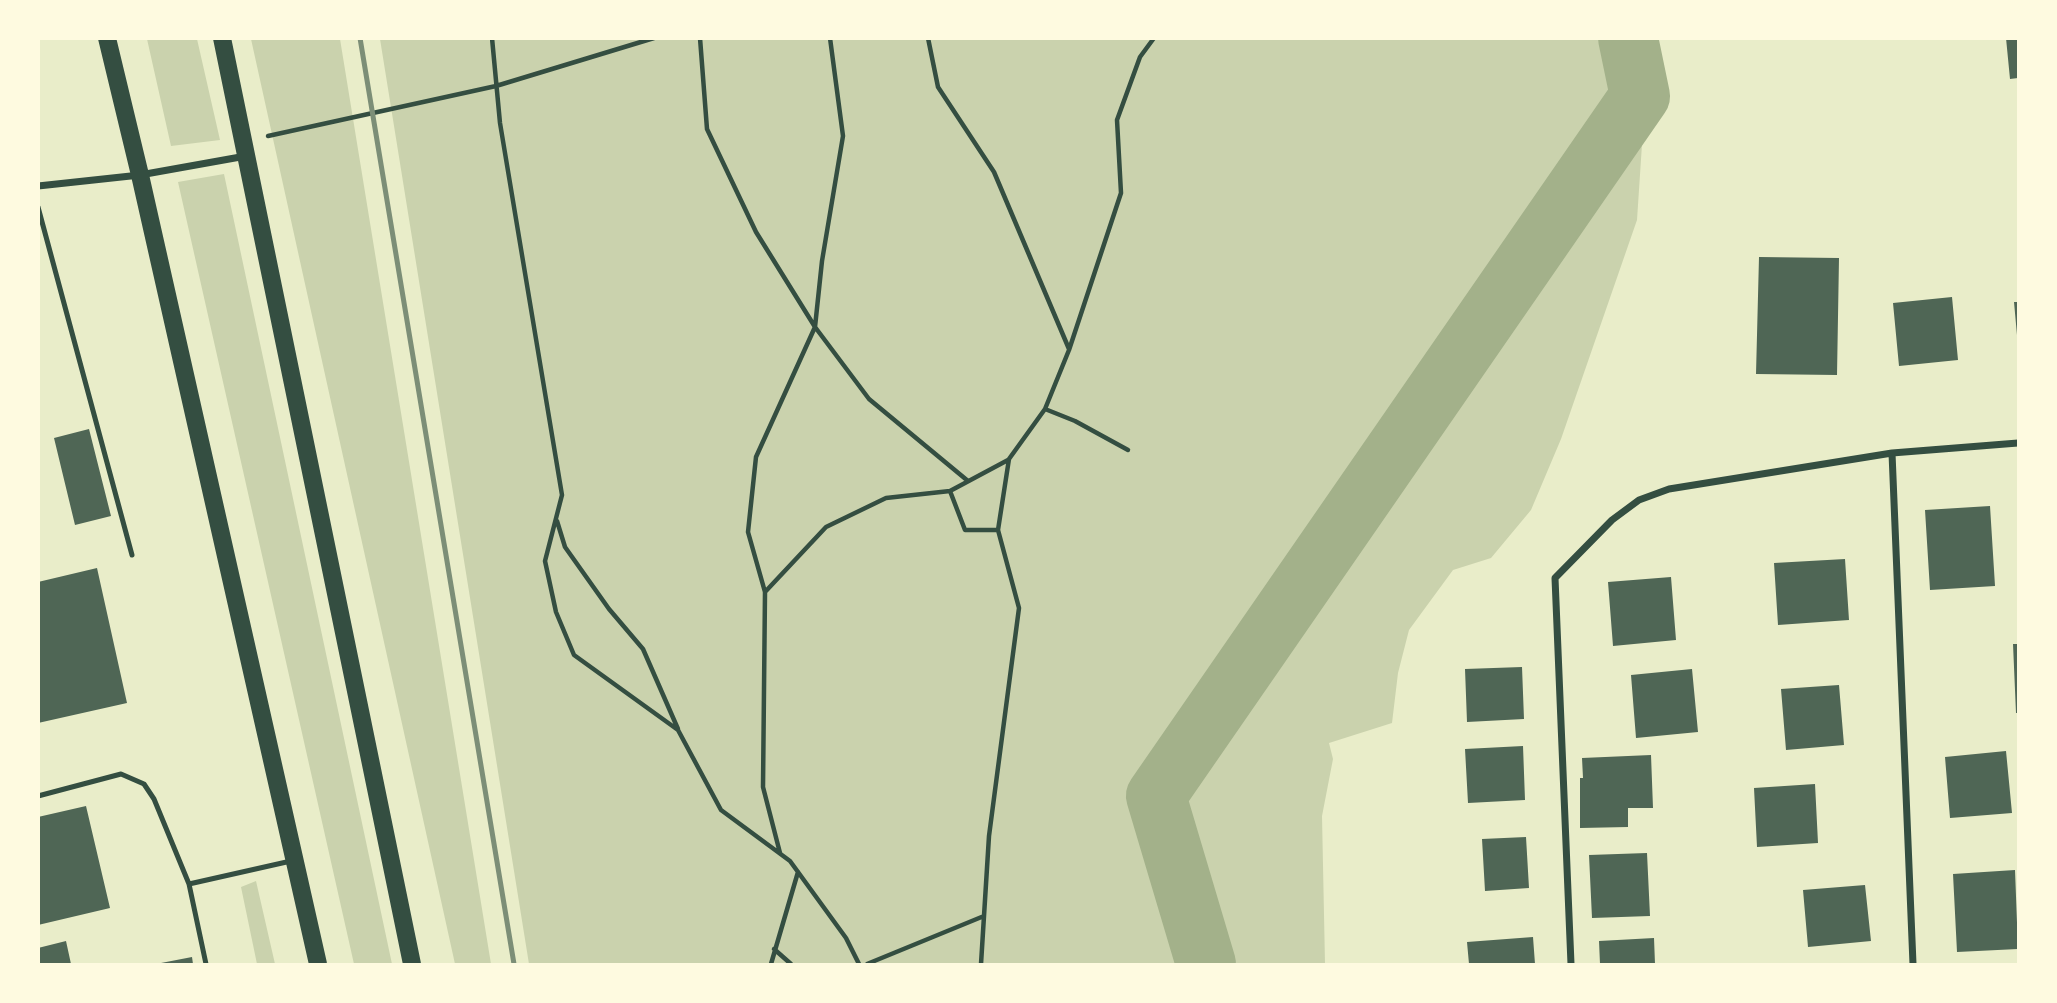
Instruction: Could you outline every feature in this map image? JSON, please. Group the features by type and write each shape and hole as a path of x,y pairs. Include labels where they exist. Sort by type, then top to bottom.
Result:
{"main road":[{"path":"107,38 317,964"},
{"path":"222,38 412,964"}],"street":[{"path":"38,186 140,175 245,148"},
{"path":"1571,964 1555,578 1612,520 1639,500 1669,489 1892,453 2018,443"},
{"path":"1892,453 1913,964"}],"lane":[{"path":"38,207 132,555"},
{"path":"38,796 121,774 144,784 155,799 189,884 206,964"},
{"path":"189,884 294,861"}],"path":[{"path":"492,38 504,150 562,495 545,561 556,612 574,655 678,730"},
{"path":"245,148 496,86 654,38"},
{"path":"700,38 707,129 756,232 815,327 869,399 968,481"},
{"path":"780,854 763,787 765,592 748,532 756,457 815,327 822,261 843,136 830,38"},
{"path":"928,38 939,86 994,172 1069,350"},
{"path":"765,592 827,527 886,498 950,491 1009,459 1045,409 1069,350 1121,192 1117,120 1140,57 1154,38"},
{"path":"1045,409 1075,421 1128,450"},
{"path":"981,964 989,836 1018,608 999,530 1009,459"},
{"path":"950,491 965,530 999,530"},
{"path":"556,518 565,547 609,609 643,649 678,730 721,810 780,854 798,872 846,938 859,964"},
{"path":"771,964 798,872"},
{"path":"867,964 984,916"},
{"path":"774,948 792,964"}],"green space":[{"path":"147,39 197,39 220,140 171,146"},
{"path":"251,39 340,39 491,964 455,964"},
{"path":"380,39 1627,39 1644,114 1637,220 1561,439 1531,510 1491,558 1453,570 1409,630 1398,673 1392,723 1329,743 1333,759 1322,816 1325,964 529,964"},
{"path":"224,174 392,964 354,964 178,182"},
{"path":"256,881 275,964 257,964 241,887"}],"building":[{"path":"2006,38 2018,38 2018,78 2010,79"},
{"path":"1759,257 1839,258 1837,375 1756,374"},
{"path":"1952,297 1958,360 1899,366 1893,303"},
{"path":"2014,302 2018,302 2018,335 2017,335"},
{"path":"89,429 111,516 75,525 54,438"},
{"path":"1990,506 1995,586 1930,590 1925,510"},
{"path":"1845,559 1849,620 1778,625 1774,563"},
{"path":"97,568 127,703 38,723 38,582"},
{"path":"1671,577 1676,640 1613,646 1608,582"},
{"path":"2013,644 2018,644 2018,713 2016,713"},
{"path":"1522,667 1524,719 1467,722 1465,669"},
{"path":"1692,669 1698,732 1636,738 1631,675"},
{"path":"1839,685 1844,745 1786,750 1781,689"},
{"path":"1523,746 1525,800 1468,803 1465,749"},
{"path":"2006,751 2012,813 1950,818 1945,757"},
{"path":"1651,755 1653,808 1628,808 1628,827 1580,828 1582,758"},
{"path":"1815,784 1818,843 1757,847 1754,788"},
{"path":"86,806 110,908 38,925 38,817"},
{"path":"1526,837 1529,888 1485,891 1482,839"},
{"path":"1647,853 1650,916 1592,918 1589,855"},
{"path":"2015,870 2018,949 1957,952 1953,874"},
{"path":"1865,885 1871,941 1808,947 1803,890"},
{"path":"1533,937 1535,964 1469,964 1467,942"},
{"path":"1654,938 1655,964 1600,964 1599,941"},
{"path":"66,941 71,964 38,964 38,948"},
{"path":"192,957 193,964 161,964 161,963"}],"waterway":[{"path":"1206,964 1156,796 1640,96 1628,38"}],"railway":[{"path":"360,38 514,964"}]}
